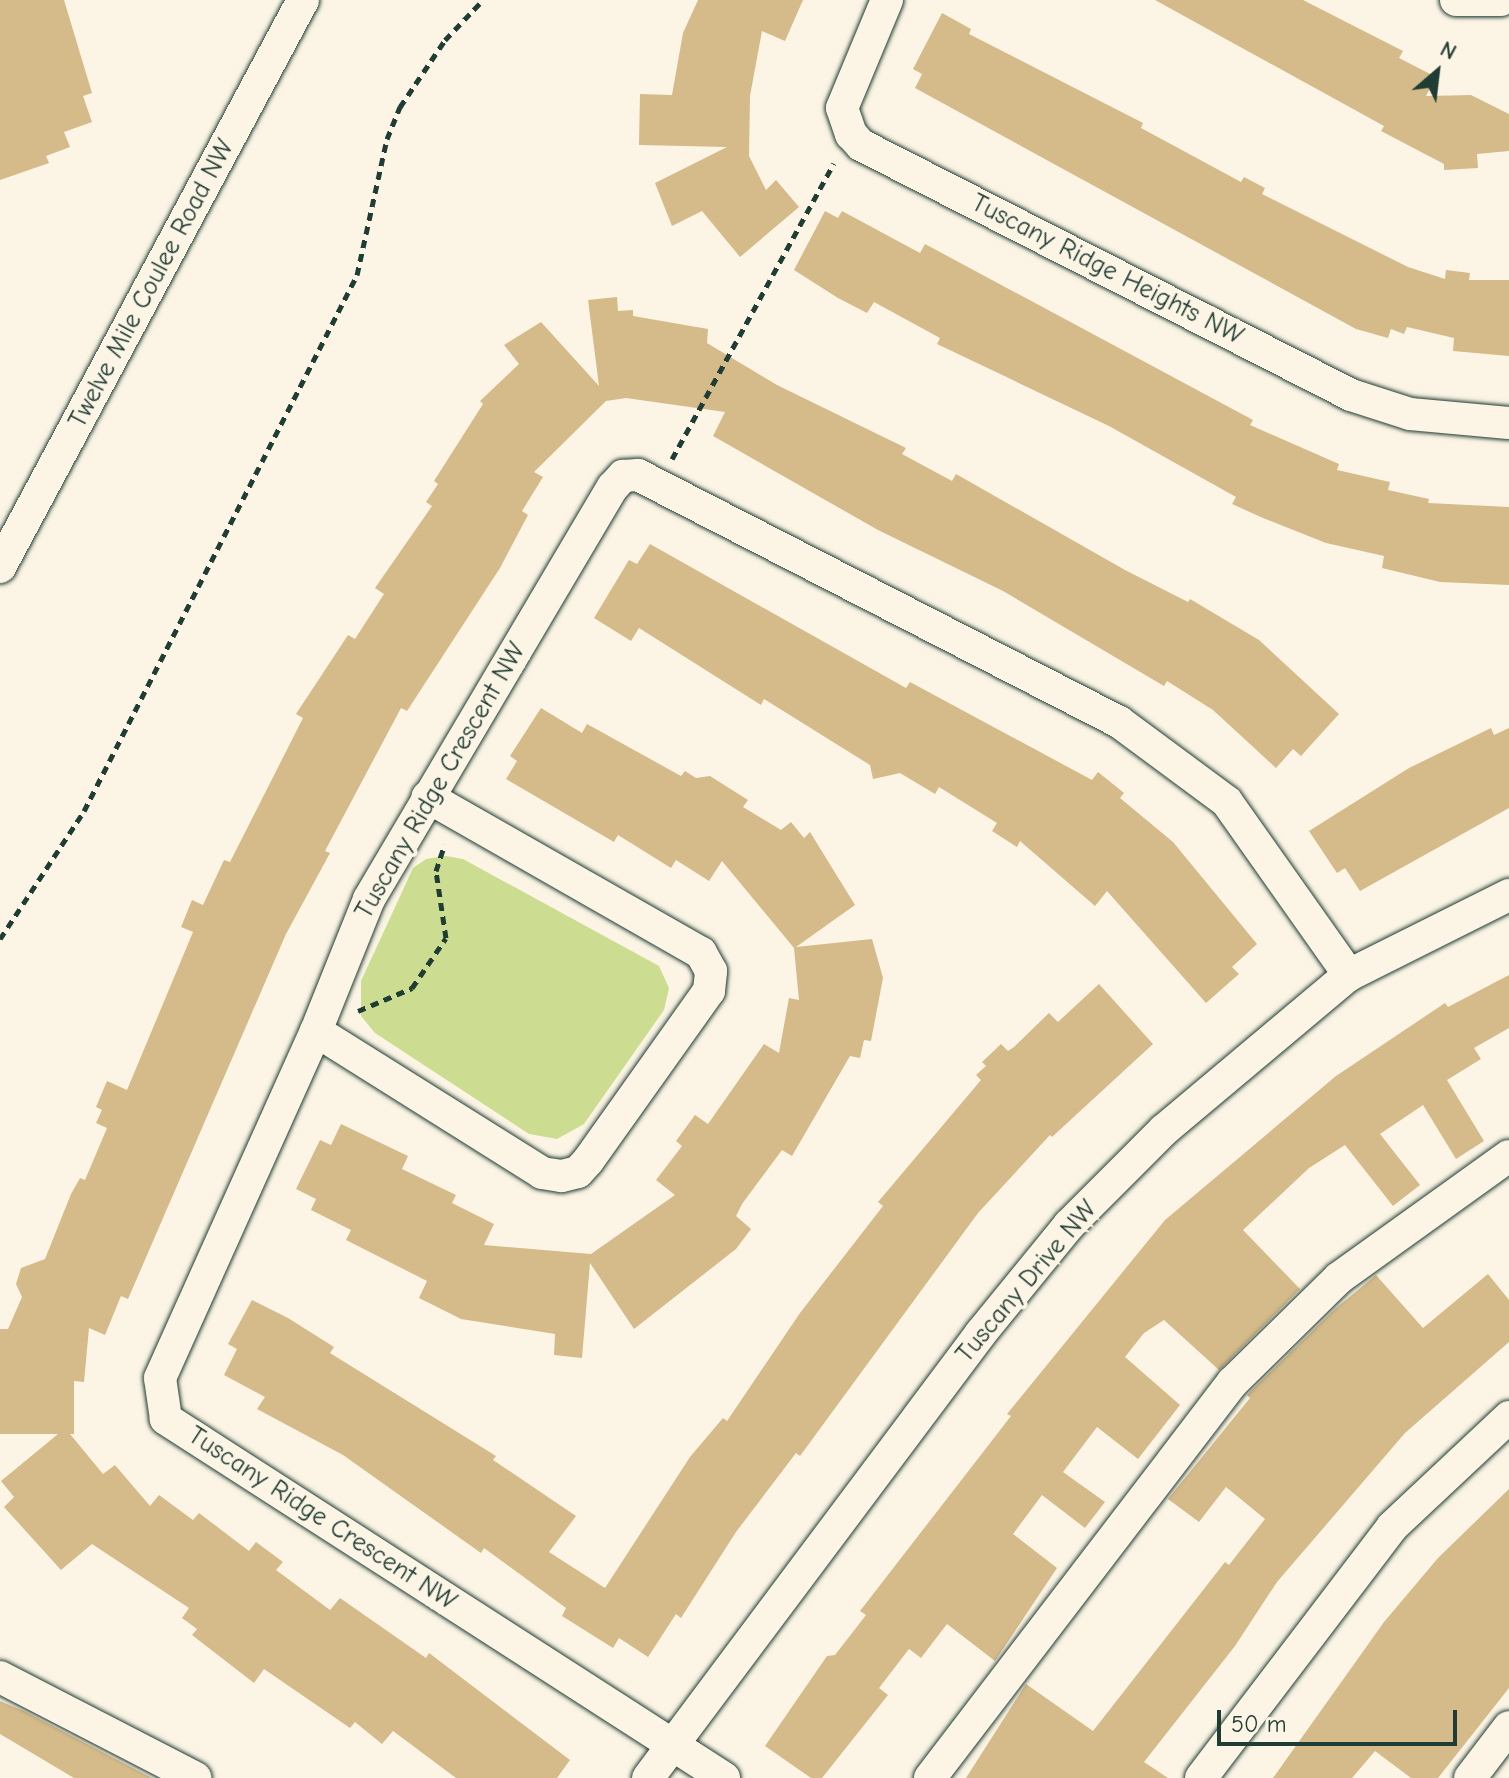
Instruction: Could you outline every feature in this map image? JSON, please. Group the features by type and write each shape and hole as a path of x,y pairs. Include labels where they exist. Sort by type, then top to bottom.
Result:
{"street":[{"name":"Twelve Mile Coulee Road NW","path":"0,567 303,0"},
{"path":"851,134 842,108 845,94 887,0"},
{"path":"1456,0 1501,0"},
{"name":"Tuscany Ridge Heights NW","path":"851,134 861,145 1351,395 1410,414 1509,423"},
{"name":"Tuscany Ridge Crescent NW","path":"724,1778 166,1419 160,1378 328,1038 369,899 613,487 623,476 638,475 1119,722 1227,802 1349,975"},
{"path":"328,1038 542,1173 562,1176 578,1172 588,1161 709,991 711,971 701,953 427,797"},
{"name":"Tuscany Drive NW","path":"648,1778 981,1333 1069,1225 1164,1130 1349,975 1509,895"},
{"path":"930,1778 1233,1382 1339,1278 1509,1156"},
{"path":"1201,1778 1392,1527 1509,1417"},
{"path":"0,1677 196,1778"},
{"path":"1470,1778 1509,1727"}],"path":[{"path":"0,939 84,811 357,275 387,139 400,107 438,49 483,0"},
{"path":"658,485 851,134"},
{"path":"328,1038 356,1012 412,988 446,938 438,858 461,816"}],"green space":[{"path":"446,856 463,859 659,966 669,988 664,1010 584,1124 557,1139 529,1134 375,1033 361,1016 361,981 413,868 426,859"}],"building":[{"path":"0,0 64,0 92,93 83,96 92,122 64,132 70,147 46,156 49,163 0,180"},
{"path":"698,0 803,0 785,41 762,31 750,96 749,156 766,190 776,180 799,207 740,257 702,211 672,226 655,183 727,147 639,145 640,94 672,95 683,33"},
{"path":"1155,0 1303,0 1403,51 1399,58 1436,77 1426,96 1471,95 1509,114 1509,151 1477,154 1478,168 1444,170 1444,164 1381,131 1384,126"},
{"path":"942,13 971,29 969,34 1143,123 1141,128 1241,182 1244,177 1265,188 1262,194 1408,267 1445,279 1446,270 1470,273 1469,280 1509,280 1509,356 1453,351 1454,338 1407,327 1404,334 1391,329 1388,338 1356,329 915,88 922,74 913,69"},
{"path":"825,211 838,218 842,211 920,253 925,244 1253,420 1250,425 1339,464 1337,470 1390,482 1388,490 1429,499 1428,503 1509,507 1509,585 1440,582 1382,568 1384,556 1326,543 1263,518 1232,504 1236,497 1109,426 937,344 940,338 874,302 867,313 838,298 794,270"},
{"path":"617,297 618,311 633,310 633,316 708,329 707,343 777,385 906,448 902,454 952,481 956,474 1125,570 1188,602 1190,599 1259,640 1339,714 1301,756 1293,749 1276,768 1213,710 1167,681 1164,686 1003,591 878,530 713,436 725,412 626,398 606,401 534,472 543,477 522,511 528,515 500,568 407,711 401,708 325,851 330,853 286,934 128,1299 121,1296 105,1335 89,1328 84,1382 74,1381 74,1434 70,1434 103,1474 115,1465 150,1506 159,1495 193,1520 199,1513 249,1551 256,1542 283,1562 276,1570 330,1610 340,1598 426,1658 429,1653 570,1760 557,1778 456,1778 393,1731 382,1744 355,1722 350,1728 264,1669 254,1683 192,1635 197,1629 182,1618 189,1608 92,1544 61,1570 4,1507 14,1497 1,1481 58,1434 0,1434 0,1329 8,1329 22,1297 16,1284 21,1268 45,1259 71,1194 80,1178 85,1180 107,1128 96,1123 102,1110 96,1107 107,1081 127,1090 193,932 181,927 192,900 203,905 224,860 230,862 303,718 296,714 348,635 355,639 384,594 375,588 432,506 426,502 438,484 434,481 483,404 480,401 519,364 504,345 541,322 599,386 588,300"},
{"path":"650,544 906,688 910,682 1092,780 1098,772 1124,793 1120,798 1173,842 1257,944 1232,967 1239,974 1206,1003 1107,891 1095,906 1020,841 1017,847 992,831 997,823 939,787 935,794 900,773 873,779 870,765 764,699 761,705 639,628 631,641 594,618 629,560 637,564"},
{"path":"541,708 582,733 587,724 681,776 685,771 696,778 710,776 748,800 743,807 781,830 791,822 804,838 810,832 855,905 796,947 872,939 883,978 871,1041 864,1040 860,1058 850,1056 792,1156 782,1150 742,1204 736,1216 751,1229 736,1249 634,1329 590,1263 582,1358 554,1355 555,1334 461,1319 419,1298 427,1281 346,1240 351,1230 311,1210 316,1199 296,1189 320,1140 331,1145 341,1124 408,1156 402,1169 456,1195 452,1203 494,1224 484,1245 591,1254 675,1195 656,1180 682,1146 676,1141 695,1115 708,1124 764,1044 779,1053 789,998 799,1000 794,948 722,861 709,881 676,860 671,868 618,835 614,842 506,779 517,761 510,756"},
{"path":"1491,728 1494,735 1509,728 1509,808 1360,891 1345,868 1337,873 1309,831 1409,768"},
{"path":"1509,975 1509,1028 1474,1048 1481,1059 1447,1080 1484,1141 1456,1159 1423,1105 1380,1134 1420,1185 1393,1206 1345,1145 1309,1168 1243,1230 1300,1289 1219,1370 1164,1320 1144,1333 1125,1357 1180,1405 1138,1459 1097,1427 1063,1472 1105,1502 1085,1528 1042,1495 1013,1534 1057,1568 995,1661 947,1624 921,1658 909,1649 879,1688 888,1695 822,1778 811,1778 765,1746 827,1656 835,1655 866,1615 860,1611 1011,1416 1007,1414 1165,1220 1336,1076 1445,1003 1448,1007"},
{"path":"1099,984 1153,1044 1052,1137 1050,1135 978,1213 800,1456 796,1453 736,1532 681,1618 676,1614 648,1657 619,1638 613,1648 562,1616 566,1608 484,1548 481,1553 343,1455 257,1409 265,1397 224,1375 237,1349 228,1344 252,1300 288,1318 334,1347 330,1353 496,1456 493,1460 576,1516 549,1552 605,1588 690,1457 723,1418 727,1421 800,1313 883,1206 878,1202 981,1080 976,1075 986,1066 982,1062 1001,1044 1008,1051 1014,1047 1049,1013 1058,1022"},
{"path":"1488,1274 1509,1300 1509,1342 1405,1433 1277,1582 1235,1646 1144,1762 1168,1778 966,1778 1026,1684 1093,1731 1225,1562 1229,1565 1265,1519 1226,1487 1199,1522 1168,1499 1250,1398 1247,1395 1335,1309 1376,1275 1423,1328"},
{"path":"1509,1489 1509,1688 1438,1778 1411,1778 1375,1751 1352,1778 1273,1778 1384,1622 1438,1558"},
{"path":"0,1701 152,1778 74,1778 0,1734"}]}
